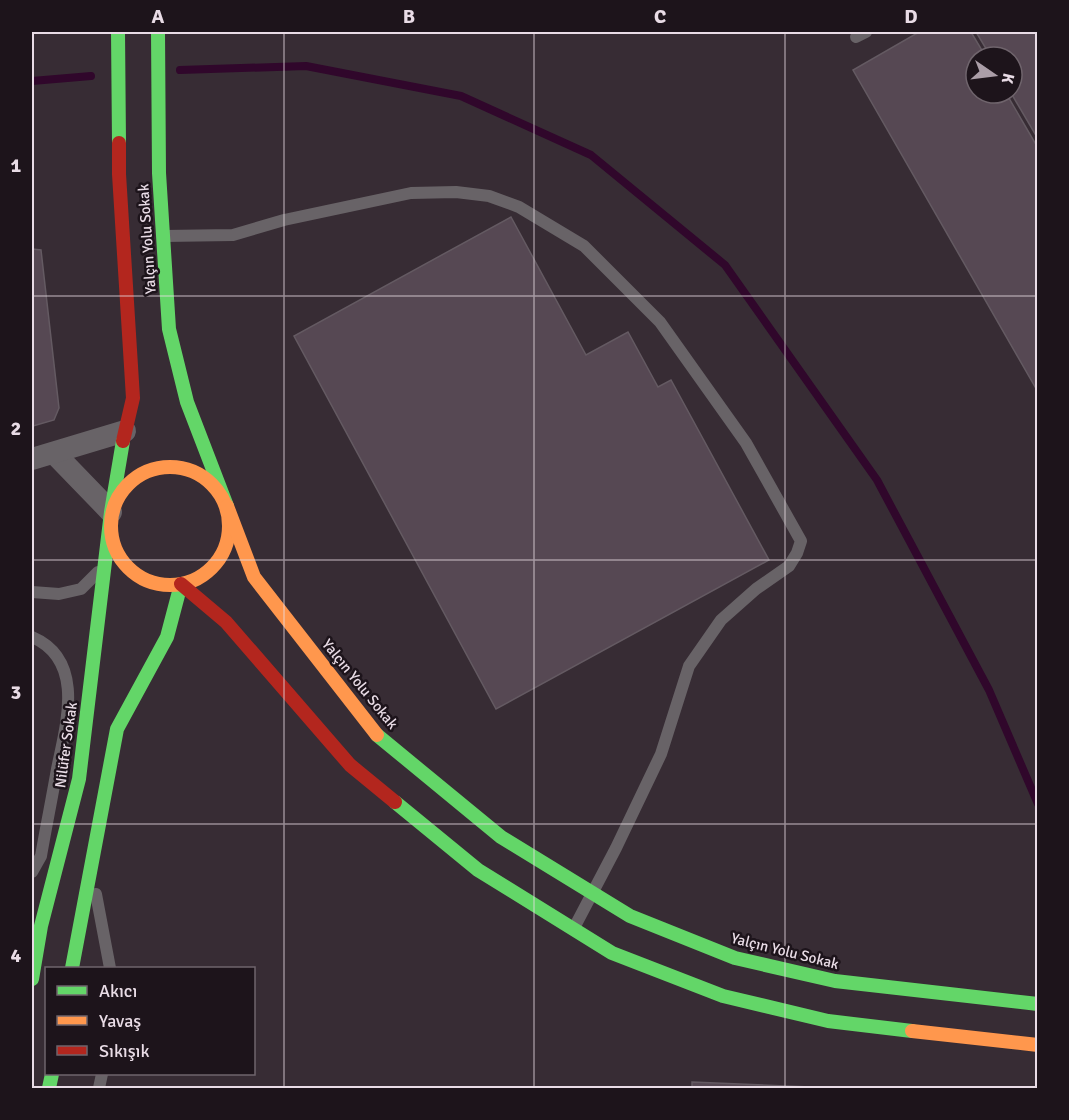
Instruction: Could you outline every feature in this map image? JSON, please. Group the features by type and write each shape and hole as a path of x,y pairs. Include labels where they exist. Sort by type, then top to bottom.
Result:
{"street":[{"name":"Yalçın Yolu Sokak","path":"111,512 133,398 119,174 118,32"},
{"name":"Yalçın Yolu Sokak","path":"158,32 159,173 169,329 187,402 254,577 378,736 501,837 630,916 735,958 835,981 1038,1004"},
{"path":"32,459 125,431"},
{"path":"54,453 111,512"},
{"path":"168,466 187,468 205,477 218,491 227,508 229,528 225,548 215,564 200,577 181,584 162,585 143,579 127,568 116,551 110,532 111,512 119,494 132,479 149,470 168,466"},
{"name":"Nilüfer Sokak","path":"32,979 41,926 80,779 111,512"},
{"path":"72,967 117,729 167,637 181,584"},
{"path":"181,584 226,622 350,765 478,870 612,952 723,996 828,1021 1038,1045"}],"lane":[{"path":"163,236 233,235 284,220 411,193 456,192 489,196 519,207 584,246 660,322 746,443 801,541 797,553 789,566 756,589 721,620 689,666 661,754 616,848 573,929"},
{"path":"32,592 59,594 81,590 105,565"},
{"path":"32,637 50,647 58,658 69,694 69,709 41,856 32,872"},
{"path":"91,867 110,967"}],"building":[{"path":"919,32 971,32 979,45 964,45 964,105 1013,105 1038,148 1038,392 853,70"},
{"path":"976,32 1038,32 1038,139 1018,105 1024,105 1024,45 984,45"},
{"path":"511,217 586,355 628,332 658,387 671,380 769,560 496,709 294,336"},
{"path":"32,249 41,250 59,408 54,420 33,426 32,426"},
{"path":"692,1082 835,1088 692,1088"}],"waterway":[{"path":"180,70 306,66 461,96 591,155 725,265 877,480 989,690 1038,804"},
{"path":"32,81 91,76"}],"traffic: fast":[{"path":"118,32 119,143"},
{"path":"158,32 159,173 169,329 187,402 227,506"},
{"path":"32,979 41,926 79,779 111,512 123,441"},
{"path":"72,967 117,729 167,637 181,584"},
{"path":"377,735 501,837 630,916 735,958 835,981 1038,1004"},
{"path":"395,802 478,870 612,953 723,996 828,1021 912,1031"},
{"path":"49,1088 52,1075"}],"traffic: slow":[{"path":"170,467 193,471 212,484 225,503 229,526 225,549 212,568 193,581 170,585 147,581 128,568 115,549 111,526 115,503 128,484 147,471 170,467"},
{"path":"227,506 254,577 377,735"},
{"path":"912,1031 1038,1045"}],"traffic: jam":[{"path":"119,143 133,398 123,441"},
{"path":"181,584 226,622 350,765 395,802"}]}
